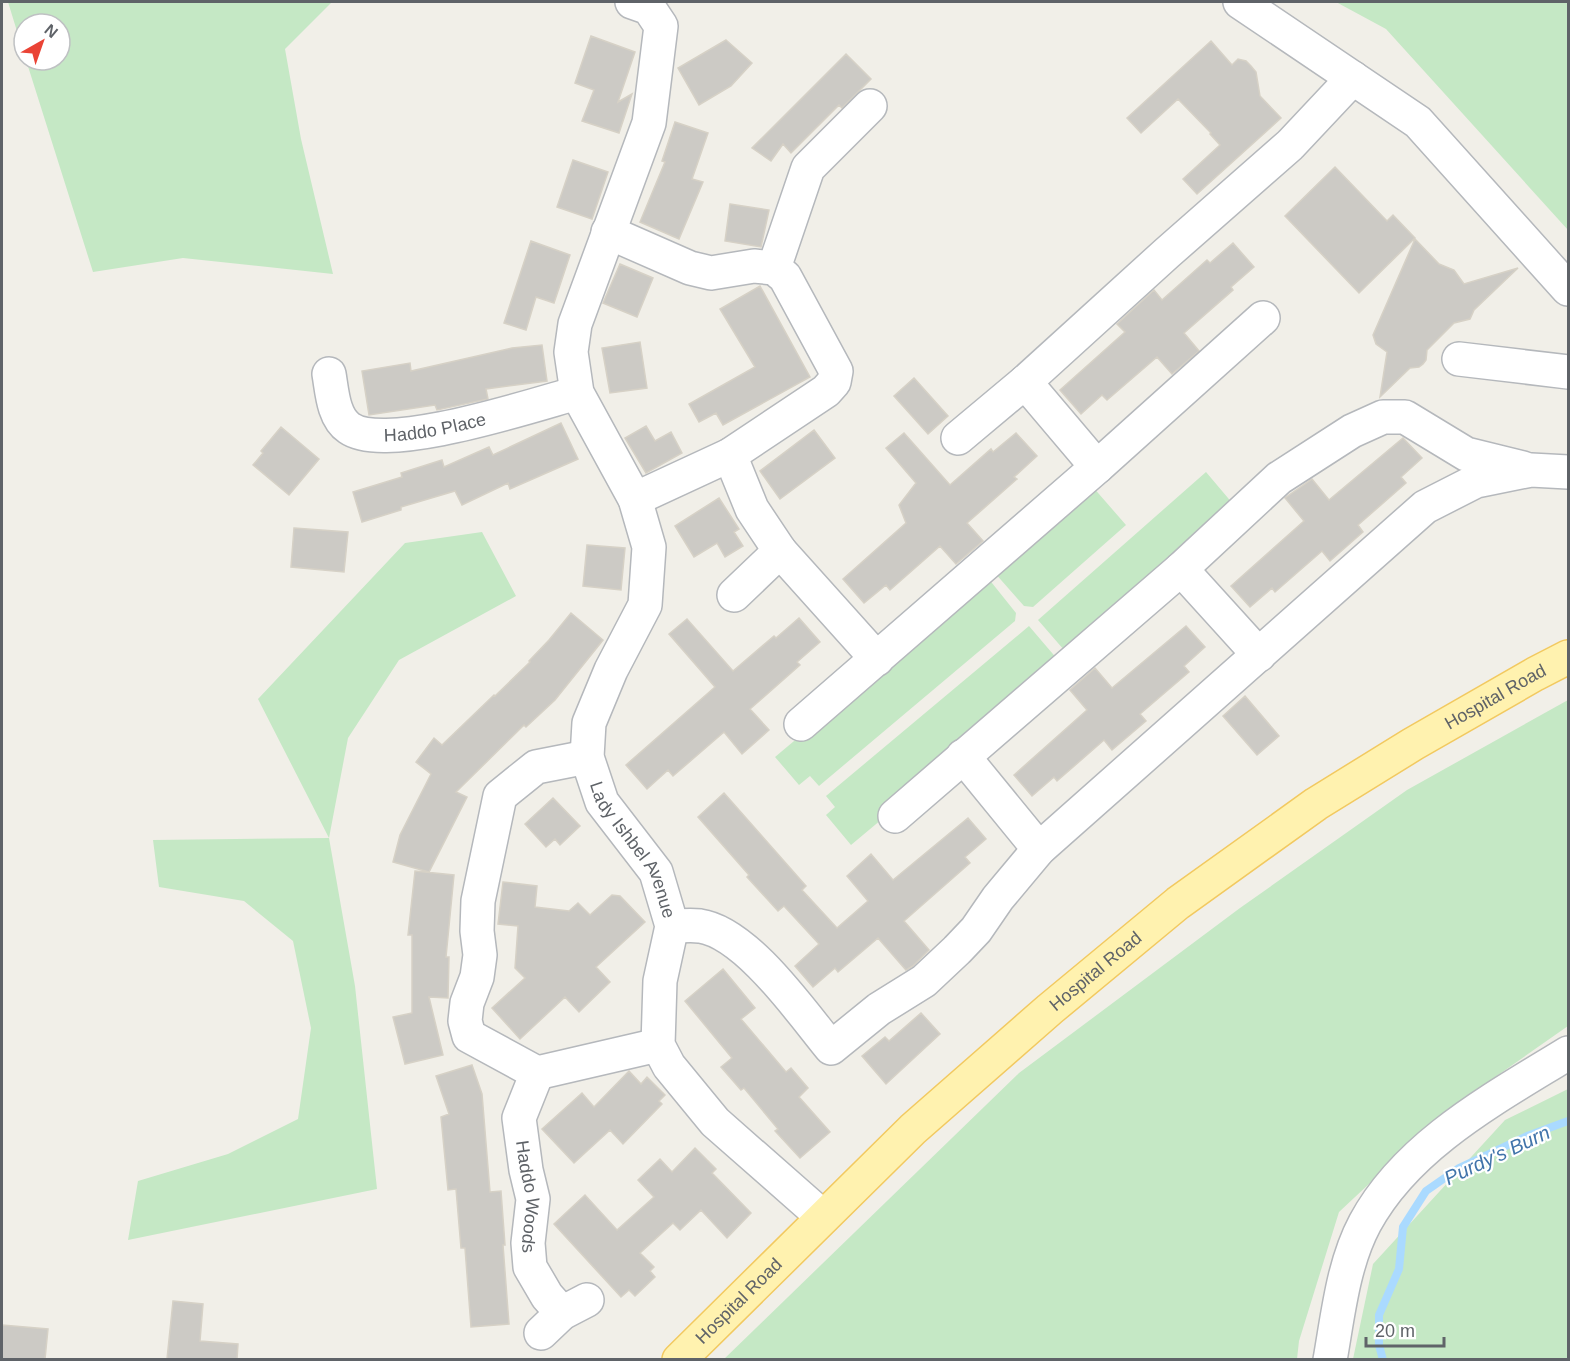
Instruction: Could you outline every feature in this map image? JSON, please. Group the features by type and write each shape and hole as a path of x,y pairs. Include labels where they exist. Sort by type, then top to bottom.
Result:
{"main road":[{"name":"Hospital Road","path":"679,1359 913,1129 1050,1009 1178,903 1316,804 1413,744 1569,657"}],"street":[{"path":"577,393 571,352 575,324 649,123 661,26 650,8 632,2"},
{"path":"1240,2 1418,122 1569,289"},
{"path":"958,438 1025,382 1290,145 1353,78"},
{"path":"774,268 808,168 870,106"},
{"path":"608,232 690,268 711,273 754,266 774,268 784,277 836,371 834,382 826,392 730,454 635,499"},
{"path":"801,724 1097,467 1263,318"},
{"path":"1459,359 1569,372"},
{"name":"Haddo Place","path":"328,374 335,408 347,427 361,434 403,434 455,427 577,393"},
{"path":"1025,382 1097,467"},
{"name":"Lady Ishbel Avenue","path":"577,393 635,499 649,547 645,604 611,670 589,723 587,756 602,802 656,872 672,926 660,981 658,1045"},
{"path":"895,816 1181,568 1279,478 1352,431 1383,417 1405,417 1466,454 1530,470 1569,472"},
{"path":"730,454 753,509 780,551 877,659"},
{"path":"672,926 702,926 730,939 759,963 831,1048 879,1009 924,981 976,930 998,898 1039,849 1425,507 1476,481 1530,470"},
{"path":"734,595 780,551"},
{"path":"1181,568 1259,655"},
{"path":"587,756 536,767 500,796 478,901 477,931 480,955 477,977 467,1003 465,1021 469,1036 537,1073 658,1045 669,1066 716,1122 823,1217"},
{"path":"963,756 1039,849"},
{"path":"1329,1359 1349,1266 1365,1224 1391,1183 1425,1150 1466,1119 1569,1053"},
{"name":"Haddo Woods","path":"537,1073 519,1118 525,1170 533,1199 528,1243 530,1268 547,1296 563,1315"}],"green space":[{"path":"8,2 332,2 285,49 301,139 333,274 183,258 93,272 30,72 72,72 72,12 12,12 12,15"},
{"path":"1336,2 1568,2 1568,230 1386,29"},
{"path":"1206,472 1239,511 1071,658 1038,620"},
{"path":"1092,486 1126,525 1033,607 1024,606 994,572"},
{"path":"482,532 516,596 399,660 348,738 329,838 258,699 405,543"},
{"path":"988,578 1016,613 1015,621 819,786 810,776 799,785 775,757"},
{"path":"1029,626 1064,667 851,845 826,815 835,807 826,796"},
{"path":"1568,700 1568,1026 1448,1110 1339,1212 1299,1341 1297,1359 723,1360 1019,1073 1240,908 1407,790"},
{"path":"329,838 355,986 377,1189 128,1240 138,1181 228,1154 298,1119 311,1028 293,941 244,901 159,887 153,840"},
{"path":"1568,1089 1568,1359 1353,1359 1373,1264 1505,1120"}],"building":[{"path":"591,36 635,52 618,102 632,94 619,133 582,121 594,90 575,83"},
{"path":"726,40 752,63 731,86 699,105 678,68"},
{"path":"1211,41 1232,65 1238,59 1246,61 1251,66 1256,72 1260,96 1281,118 1197,194 1183,179 1220,145 1211,133 1178,99 1141,133 1127,118"},
{"path":"846,54 871,79 842,108 839,105 791,153 783,144 771,161 752,148"},
{"path":"675,122 708,133 692,179 703,182 679,239 640,222 665,162 662,161"},
{"path":"573,160 608,172 592,219 557,207"},
{"path":"1335,167 1387,221 1393,215 1415,238 1359,293 1285,216"},
{"path":"730,204 769,210 761,247 725,241"},
{"path":"1415,239 1439,264 1454,270 1464,284 1518,268 1474,310 1470,319 1454,323 1427,350 1423,364 1410,368 1380,397 1387,352 1376,344 1373,335"},
{"path":"531,241 570,255 554,303 536,297 526,330 504,323"},
{"path":"1233,243 1254,267 1231,287 1233,290 1184,333 1199,351 1172,374 1157,357 1107,400 1102,395 1081,414 1060,390 1125,332 1117,324 1154,290 1162,300 1207,260 1210,263"},
{"path":"620,264 653,278 637,317 603,303"},
{"path":"760,286 810,377 723,425 716,413 699,422 689,404 755,367 720,309"},
{"path":"640,342 647,388 610,393 602,348"},
{"path":"542,345 547,381 486,389 488,399 437,410 435,405 369,415 362,371 410,363 411,371 512,348"},
{"path":"914,378 948,416 928,434 894,396"},
{"path":"561,423 578,459 510,489 508,483 462,505 455,491 401,507 401,510 362,522 353,492 402,477 401,473 442,460 444,467 489,447 493,455"},
{"path":"646,426 655,441 671,432 682,453 646,473 625,438"},
{"path":"281,427 319,459 289,495 253,465 263,453 261,451"},
{"path":"814,430 835,458 780,499 760,471"},
{"path":"904,433 950,485 991,449 993,452 1016,433 1037,456 1014,477 1017,479 967,523 983,541 956,564 940,546 890,590 886,585 864,603 843,579 906,523 899,505 916,483 886,448"},
{"path":"1403,438 1422,458 1401,477 1406,483 1358,525 1363,532 1330,561 1322,551 1275,592 1272,588 1250,607 1231,586 1304,521 1285,498 1312,479 1329,500"},
{"path":"719,498 739,529 734,532 743,546 725,557 717,543 694,557 675,526"},
{"path":"294,528 348,532 344,572 291,567"},
{"path":"587,545 625,548 621,590 583,586"},
{"path":"571,613 603,640 555,700 526,727 524,725 456,792 467,797 429,872 393,862 400,835 431,774 416,762 434,738 442,745 495,696 530,662"},
{"path":"799,618 820,642 797,662 800,665 750,709 769,730 742,754 724,732 673,776 668,770 647,789 626,765 715,687 669,634 687,619 733,671"},
{"path":"1186,626 1205,647 1184,666 1189,672 1140,714 1146,721 1112,750 1104,740 1057,781 1054,777 1032,796 1014,775 1087,710 1070,690 1095,668 1112,688"},
{"path":"1245,696 1279,736 1257,755 1223,716"},
{"path":"724,793 806,886 802,890 837,928 868,901 847,876 871,854 893,880 968,818 986,839 965,857 970,863 904,921 929,950 913,966 906,970 878,938 838,972 835,968 813,987 795,966 819,944 784,906 778,911 698,817"},
{"path":"553,798 580,826 560,845 555,839 546,847 525,824"},
{"path":"415,871 454,875 446,957 449,957 448,998 429,997 443,1055 405,1064 393,1017 412,1013 412,935 408,935"},
{"path":"503,882 537,886 535,907 569,911 578,903 590,915 612,895 620,896 645,922 596,967 610,982 579,1012 565,997 520,1039 492,1008 525,978 515,968 518,926 498,924"},
{"path":"723,969 755,1008 741,1019 786,1072 791,1068 808,1088 799,1097 830,1132 800,1158 775,1131 778,1129 744,1088 741,1090 721,1067 732,1058 685,1001"},
{"path":"921,1013 940,1034 886,1084 862,1056 885,1037 889,1041"},
{"path":"472,1065 482,1094 490,1192 501,1191 509,1324 471,1327 465,1248 461,1248 456,1189 448,1190 441,1117 449,1114 436,1076"},
{"path":"629,1071 641,1084 647,1077 665,1095 659,1101 662,1104 623,1144 610,1130 574,1163 542,1129 582,1093 594,1107"},
{"path":"695,1148 716,1169 712,1173 751,1213 727,1238 701,1210 680,1230 673,1223 640,1253 654,1267 650,1271 655,1277 635,1296 629,1290 621,1297 554,1224 585,1195 617,1230 654,1197 638,1180 660,1159 672,1172"},
{"path":"173,1301 203,1304 200,1341 238,1344 237,1359 167,1359"},
{"path":"2,1325 48,1329 45,1359 2,1359"}],"waterway":[{"name":"Purdy's Burn","path":"1383,1360 1379,1345 1379,1315 1399,1269 1403,1227 1426,1191 1459,1168 1527,1136 1568,1121"}]}
